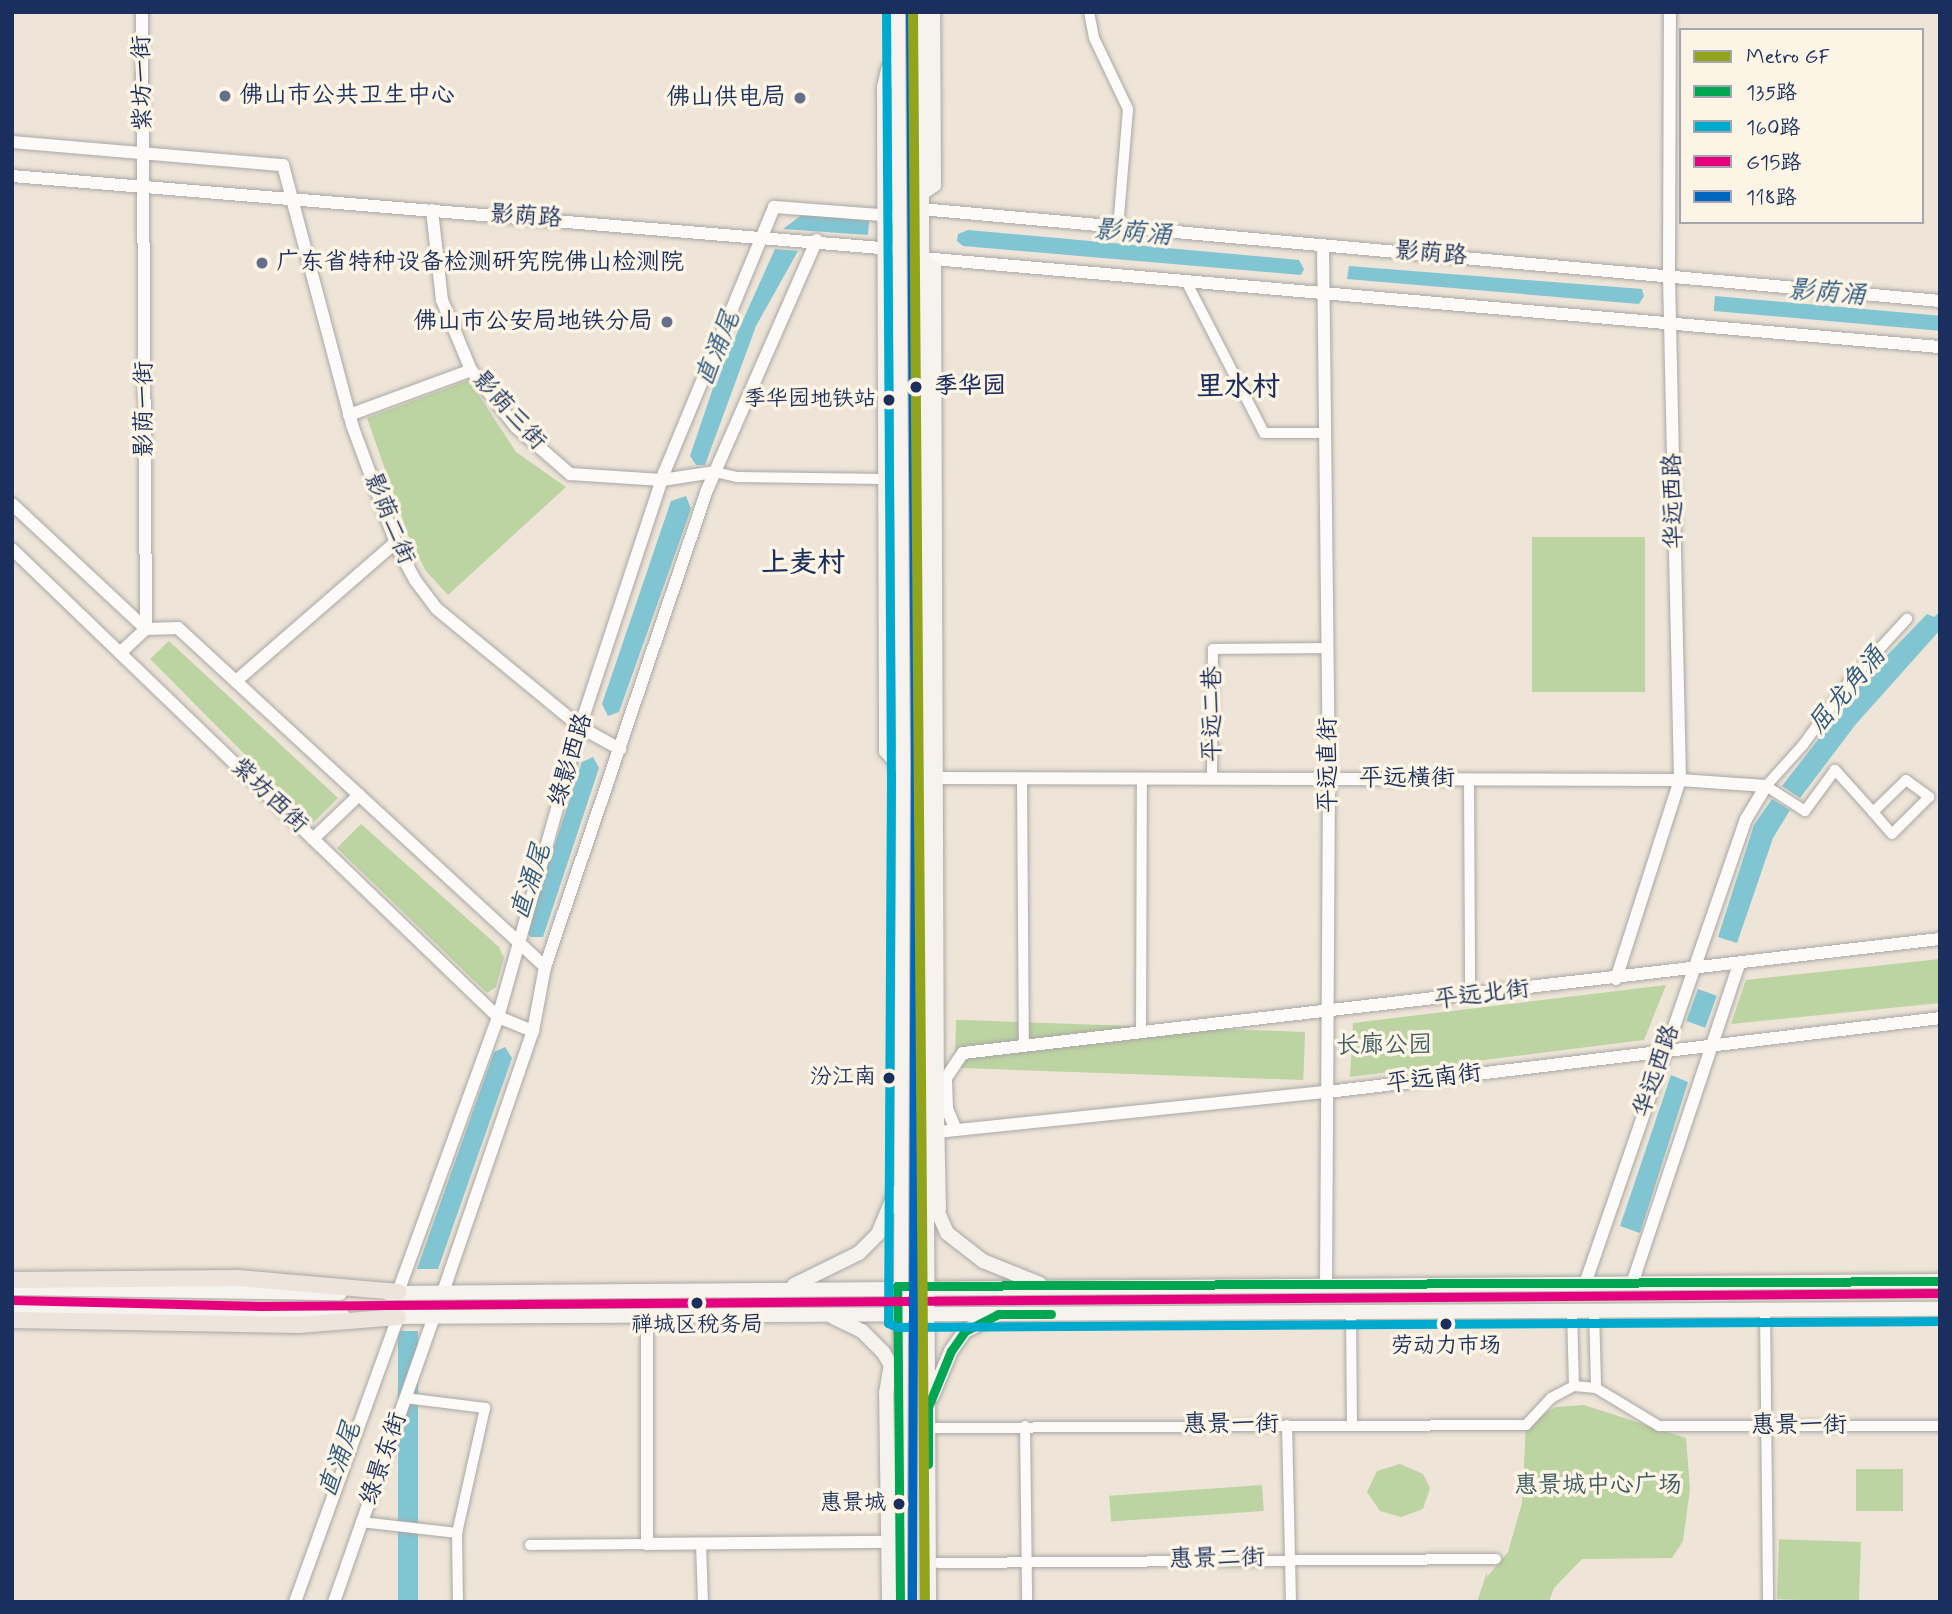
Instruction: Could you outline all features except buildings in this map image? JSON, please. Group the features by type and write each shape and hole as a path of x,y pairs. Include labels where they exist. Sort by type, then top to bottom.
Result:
{"highway":[{"path":"12,1280 238,1278 398,1293"},
{"path":"12,1320 299,1325 398,1317"}],"main road":[{"path":"898,12 903,770 897,1315 894,1371 900,1602"},
{"path":"921,12 933,1133 939,1217"},
{"path":"922,206 934,185 933,12"},
{"path":"898,57 884,79 886,751 903,770"},
{"path":"885,479 901,479"},
{"path":"886,716 902,716"},
{"path":"929,1602 928,1407 931,1315 928,1187 937,1110 930,778"},
{"path":"791,1287 859,1253 878,1234 898,1185"},
{"path":"928,1187 947,1233 983,1261 1047,1287"},
{"path":"12,1289 260,1294 897,1286 1940,1281"},
{"path":"12,1308 398,1317 1940,1309"},
{"path":"928,1407 951,1351 965,1331 998,1314"},
{"path":"829,1315 862,1331 894,1371"},
{"path":"889,1602 886,1393 894,1371"},
{"path":"936,1387 938,1602"}],"street":[{"name":"紫坊一街","path":"142,12 144,189"},
{"path":"1089,12 1094,38 1128,109 1118,227"},
{"name":"华远西路","path":"1616,979 1680,780 1669,274 1671,12"},
{"path":"12,142 283,165 291,200"},
{"name":"影荫路","path":"12,176 144,189 762,234 884,248 900,247"},
{"name":"影荫一街","path":"144,189 146,629"},
{"name":"影荫二街","path":"291,200 349,415 396,542 437,609 580,727 620,749"},
{"name":"影荫路","path":"922,206 1323,249 1669,274 1940,301"},
{"path":"762,234 774,207 900,218"},
{"name":"影荫三街","path":"432,211 442,300 471,370 516,426 570,474 662,480 715,472"},
{"name":"绿影西路","path":"398,1293 498,1017 580,727 662,480 762,234"},
{"name":"绿影西路","path":"443,1292 533,1031 545,967 715,472 817,240"},
{"name":"平远直街","path":"1323,249 1329,779 1326,1286"},
{"name":"影荫路","path":"922,254 1186,281 1325,287 1670,323 1940,347"},
{"path":"1186,281 1264,433 1326,433"},
{"path":"349,415 471,370"},
{"path":"715,472 737,477 885,479"},
{"path":"12,505 146,629"},
{"path":"236,681 396,542"},
{"name":"紫坊西街","path":"12,549 498,1017 533,1031"},
{"path":"1873,813 1906,780 1929,797 1892,834 1873,813 1835,770 1805,811 1766,786 1804,745 1849,682 1907,619"},
{"path":"120,653 146,629 178,628 545,967"},
{"name":"平远二巷","path":"1212,779 1213,649 1328,648"},
{"name":"平远横街","path":"930,778 1680,780 1766,786"},
{"path":"1022,779 1024,1046"},
{"path":"1141,1034 1142,779"},
{"path":"1469,780 1471,996"},
{"name":"华远西路","path":"1586,1282 1746,819 1766,786"},
{"path":"313,839 359,794"},
{"name":"平远北街","path":"937,1055 1327,1014 1940,939"},
{"name":"华远西路","path":"1633,1281 1739,964"},
{"name":"平远南街","path":"933,1133 1328,1092 1940,1018"},
{"path":"956,1130 947,1109 946,1078 962,1053"},
{"path":"1572,1310 1574,1385 1596,1388 1594,1309"},
{"path":"1765,1309 1768,1602"},
{"path":"1351,1311 1352,1424"},
{"path":"647,1316 647,1544"},
{"name":"绿景东街","path":"295,1602 398,1317"},
{"name":"绿景东街","path":"334,1602 434,1317"},
{"name":"惠景一街","path":"936,1428 1287,1424 1526,1425 1551,1398 1574,1385"},
{"name":"惠景一街","path":"1596,1388 1659,1426 1940,1426"},
{"path":"405,1398 485,1408 457,1532 458,1602"},
{"path":"1287,1424 1291,1602"},
{"path":"1025,1426 1027,1602"},
{"path":"361,1522 457,1532"},
{"path":"530,1545 888,1542"},
{"path":"701,1544 703,1602"},
{"name":"惠景二街","path":"937,1563 1290,1558 1496,1559"}],"green space":[{"path":"469,380 516,452 566,487 448,595 426,571 410,540 367,418"},
{"path":"1532,537 1645,537 1645,692 1532,692"},
{"path":"169,641 338,798 313,823 150,659"},
{"path":"361,824 499,947 504,958 496,987 487,993 337,848"},
{"path":"1940,959 1940,1003 1731,1024 1746,980"},
{"name":"长廊公园","path":"1666,985 1644,1040 1350,1077 1353,1023"},
{"path":"956,1020 1305,1032 1303,1080 955,1068"},
{"name":"惠景城中心广场","path":"1584,1405 1686,1438 1690,1489 1683,1541 1672,1558 1582,1559 1554,1588 1549,1602 1477,1602 1487,1572 1487,1577 1508,1552 1522,1503 1526,1425 1556,1407"},
{"path":"1400,1464 1423,1474 1430,1488 1423,1509 1401,1517 1380,1511 1367,1492 1377,1471"},
{"path":"1856,1469 1903,1469 1903,1511 1856,1511"},
{"path":"1262,1485 1264,1511 1111,1522 1109,1496"},
{"path":"1779,1539 1861,1542 1859,1602 1777,1599"}],"water":[{"path":"803,214 869,221 868,235 783,229"},
{"path":"968,230 1299,260 1304,269 1301,275 963,246 957,241 958,234"},
{"path":"775,249 798,251 756,326 705,465 696,465 690,456 715,382"},
{"path":"1349,266 1642,289 1644,296 1639,304 1347,279"},
{"path":"1715,296 1940,316 1939,331 1714,311"},
{"path":"686,496 691,509 619,712 608,716 602,704 671,501"},
{"path":"1940,612 1940,630 1856,724 1800,798 1782,786 1869,674 1927,614 1934,617"},
{"path":"593,757 599,768 543,937 531,937 526,932 582,762"},
{"path":"1772,799 1790,810 1773,838 1737,943 1718,937 1754,825"},
{"path":"1698,989 1717,996 1705,1028 1686,1021"},
{"path":"505,1047 512,1058 438,1269 417,1269 494,1052"},
{"path":"1671,1075 1688,1082 1640,1233 1620,1226"},
{"path":"398,1331 418,1331 418,1602 398,1602"}],"metro line":[{"name":"GF","path":"913,12 925,1602"}],"transit line":[{"name":"160路","path":"886,12 891,777 888,1323 897,1327 1940,1321"},
{"name":"118路","path":"910,12 915,765 912,1602"},
{"name":"135路","path":"900,1602 897,1286 1940,1281"},
{"name":"G15路","path":"12,1300 260,1306 1940,1293"},
{"name":"135路","path":"928,1464 928,1407 951,1351 965,1331 998,1314 1051,1314"}],"place":[{"name":"佛山市公共卫生中心","path":"225,96"},
{"name":"佛山供电局","path":"800,98"},
{"name":"广东省特种设备检测研究院佛山检测院","path":"262,263"},
{"name":"佛山市公安局地铁分局","path":"667,322"},
{"name":"季华园","path":"916,387"},
{"name":"季华园地铁站","path":"889,400"},
{"name":"汾江南","path":"889,1078"},
{"name":"禅城区税务局","path":"697,1303"},
{"name":"劳动力市场","path":"1446,1324"},
{"name":"惠景城","path":"899,1504"}],"district":[{"name":"里水村","path":"1238,388"},
{"name":"上麦村","path":"803,564"}],"water label":[{"name":"影荫涌","path":"1133,234"},
{"name":"影荫涌","path":"1827,294"},
{"name":"直涌尾","path":"719,349"},
{"name":"屈龙角涌","path":"1848,691"},
{"name":"直涌尾","path":"532,882"},
{"name":"直涌尾","path":"341,1460"}]}
